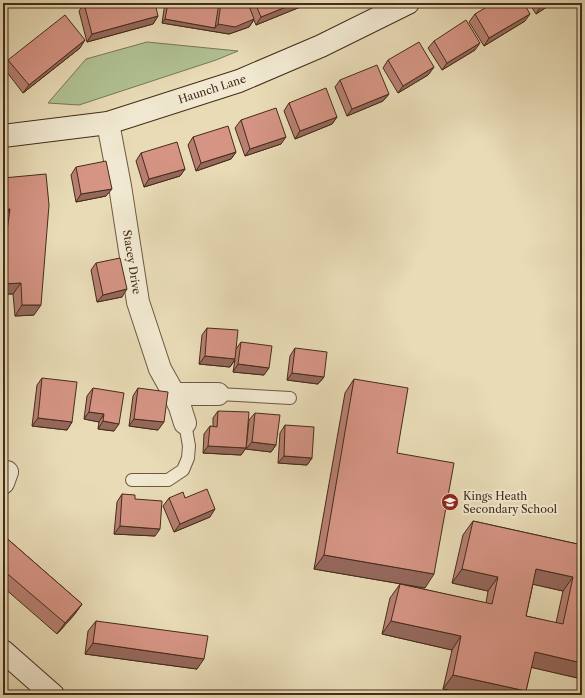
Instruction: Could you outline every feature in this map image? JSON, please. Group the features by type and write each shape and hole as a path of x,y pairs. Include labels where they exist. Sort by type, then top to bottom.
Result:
{"street":[{"name":"Haunch Lane","path":"3,136 108,123 239,81 321,46 408,3"},
{"name":"Stacey Drive","path":"108,123 138,302 160,369 174,394 185,423"},
{"path":"174,394 218,394"},
{"path":"3,651 53,695"}],"lane":[{"path":"218,394 290,398"},
{"path":"132,480 168,480 183,470 188,458 189,446 185,423"}],"green space":[{"path":"147,42 238,51 216,60 79,105 48,103 86,59"}],"building":[{"path":"155,3 158,16 92,34 84,4"},
{"path":"168,3 219,3 215,28 165,19"},
{"path":"221,3 248,3 254,19 235,27 218,24"},
{"path":"255,3 296,3 261,17"},
{"path":"493,3 524,3 530,14 489,38 475,14"},
{"path":"539,3 546,3 541,6"},
{"path":"65,15 85,40 29,85 8,60"},
{"path":"466,20 480,43 447,63 434,41"},
{"path":"419,42 434,67 403,86 388,60"},
{"path":"377,65 389,94 352,109 340,80"},
{"path":"326,88 337,117 300,131 289,103"},
{"path":"276,108 286,137 250,149 241,120"},
{"path":"228,126 236,152 201,163 193,137"},
{"path":"177,142 185,169 149,179 141,153"},
{"path":"106,161 112,189 81,194 76,167"},
{"path":"46,174 49,205 41,305 22,305 21,283 3,284 3,260 10,209 3,210 3,178"},
{"path":"120,258 127,289 103,295 96,263"},
{"path":"207,328 238,330 235,359 205,356"},
{"path":"241,342 272,346 269,368 238,364"},
{"path":"295,348 327,352 324,377 292,373"},
{"path":"42,378 77,382 72,422 38,418"},
{"path":"354,379 408,388 397,453 454,463 434,574 324,555"},
{"path":"93,388 124,393 119,424 103,421 104,414 89,412"},
{"path":"138,388 168,392 164,422 134,419"},
{"path":"218,411 249,412 246,448 208,446 210,426 217,427"},
{"path":"255,413 280,415 276,445 252,442"},
{"path":"285,425 314,427 312,458 284,456"},
{"path":"207,489 215,509 180,524 169,498 183,492 185,498"},
{"path":"122,494 135,495 135,499 162,501 160,529 120,526"},
{"path":"473,521 582,545 582,663 535,652 526,691 453,675 461,636 391,621 400,584 492,604 498,577 462,569","holes":["536,569 573,577 563,624 526,616"]},
{"path":"3,535 82,604 65,623 3,570"},
{"path":"96,621 208,636 204,659 93,643"},
{"path":"196,692 216,695 196,695"},
{"path":"576,692 582,694 582,695 576,695"}],"place":[{"name":"Kings Heath Secondary School","path":"450,502"}]}
